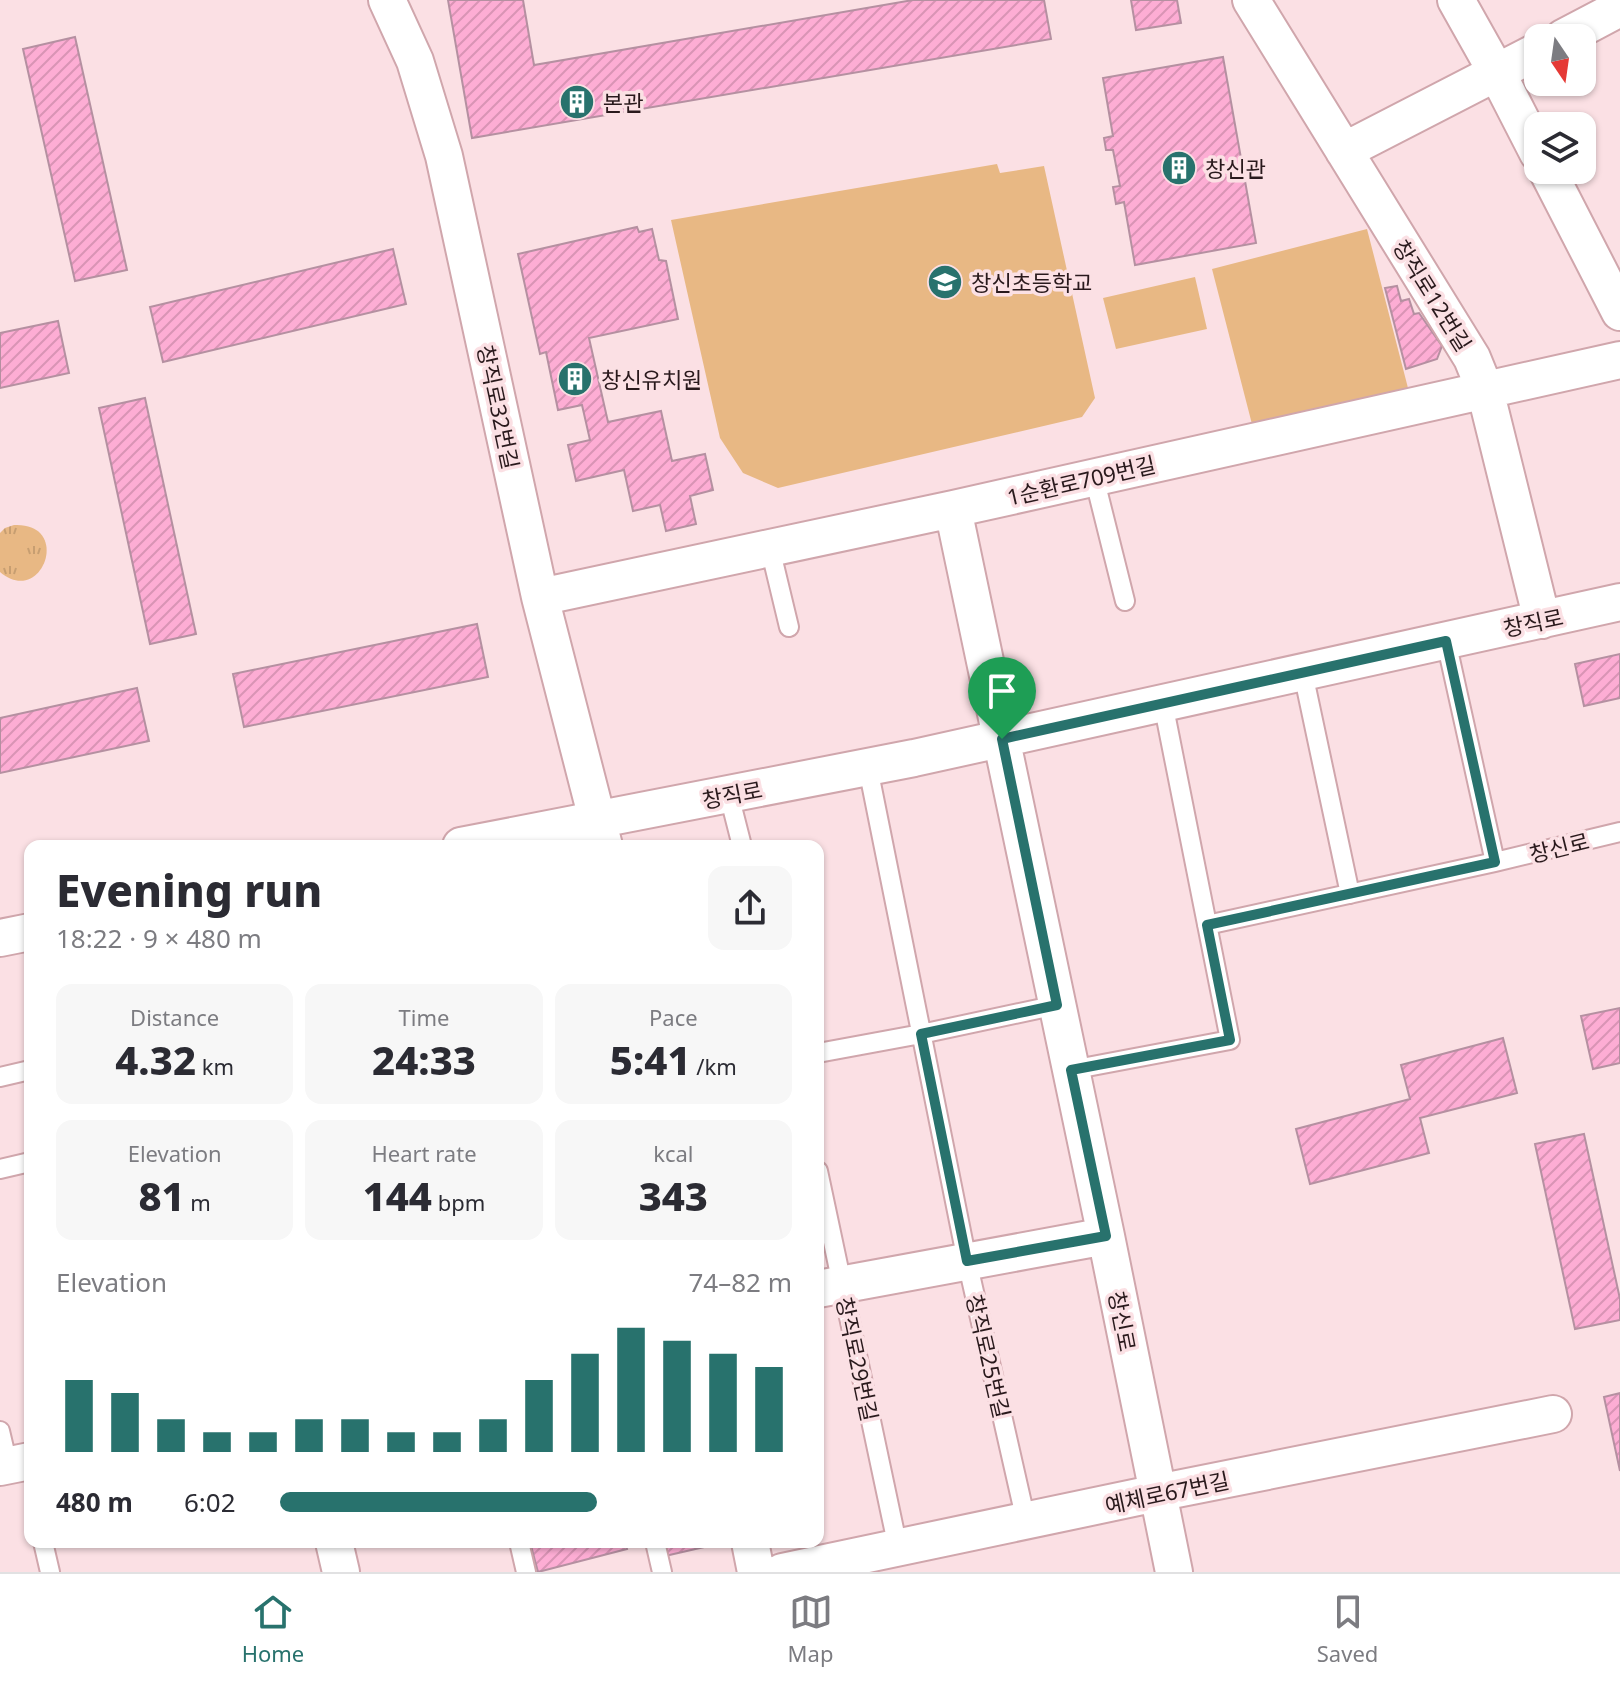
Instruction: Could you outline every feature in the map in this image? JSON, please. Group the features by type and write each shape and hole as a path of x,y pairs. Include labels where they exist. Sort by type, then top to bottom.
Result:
{"street":[{"name":"창직로32번길","path":"387,0 415,61 444,156 540,597 600,833"},
{"name":"창직로12번길","path":"1251,0 1472,358 1485,390 1542,620"},
{"path":"1456,0 1524,126"},
{"path":"1590,24 1620,8"},
{"path":"1344,151 1524,59"},
{"path":"1554,184 1620,312"},
{"name":"1순환로709번길","path":"540,597 953,509 1620,360"},
{"path":"953,509 1002,739"},
{"name":"창직로","path":"527,840 600,833 729,795 1002,739 1620,602"},
{"name":"창신로","path":"1002,739 1174,1572"},
{"path":"0,938 24,933"},
{"path":"830,1286 1106,1236"},
{"name":"예체로67번길","path":"782,1572 1553,1414"},
{"path":"335,1548 341,1572"},
{"path":"751,1548 756,1572"}],"lane":[{"path":"1094,477 1125,601"},
{"path":"770,548 789,627"},
{"path":"1446,641 1495,862"},
{"path":"1303,673 1350,894"},
{"path":"1071,1070 1230,1040 1163,703"},
{"name":"창직로25번길","path":"868,768 967,1261 1026,1521"},
{"path":"729,795 740,840"},
{"name":"창신로","path":"1207,925 1620,832"},
{"path":"824,1052 1057,1005"},
{"path":"0,1077 24,1071"},
{"path":"0,1169 24,1163"},
{"name":"창직로29번길","path":"824,1228 830,1286 898,1548"},
{"path":"44,1548 50,1572"},
{"path":"520,1548 526,1572"},
{"path":"656,1548 662,1572"}],"green space":[{"path":"997,164 1000,173 1044,166 1095,398 1082,417 778,488 743,473 720,438 671,220"},
{"path":"1367,229 1408,388 1253,428 1212,269"},
{"path":"1195,277 1207,329 1116,349 1103,298"},
{"path":"14,525 32,528 43,536 47,548 45,561 38,572 28,579 15,580 0,572 0,533"}],"building":[{"name":"본관","path":"448,0 523,0 534,65 913,0 1044,0 1051,39 472,138"},
{"path":"1131,0 1177,0 1181,23 1136,30"},
{"path":"75,37 127,270 75,281 23,49"},
{"name":"창신관","path":"1223,57 1256,243 1135,265 1124,202 1116,204 1113,187 1120,186 1113,150 1106,150 1104,138 1113,136 1103,78"},
{"name":"창신유치원","path":"637,227 639,232 652,229 659,260 666,261 678,319 589,338 608,422 661,411 672,461 705,454 713,490 690,496 696,524 666,531 660,505 633,511 624,470 576,481 568,445 590,440 582,405 558,410 546,352 540,354 518,254"},
{"path":"393,249 406,304 163,362 150,307"},
{"path":"1397,286 1401,301 1409,299 1414,314 1419,313 1442,346 1437,359 1406,369 1385,288"},
{"path":"58,321 69,373 0,388 0,333"},
{"path":"145,398 196,634 150,644 99,408"},
{"path":"477,624 488,677 244,727 233,674"},
{"path":"1620,654 1620,698 1584,706 1575,664"},
{"path":"137,688 149,741 0,773 0,718"},
{"path":"1620,1008 1620,1063 1593,1069 1581,1016"},
{"path":"1503,1038 1517,1093 1420,1118 1429,1153 1310,1184 1296,1129 1410,1099 1401,1065"},
{"path":"1584,1134 1620,1299 1620,1320 1575,1329 1535,1144"},
{"path":"1620,1393 1620,1471 1604,1397"},
{"path":"532,1548 627,1549 538,1572"},
{"path":"663,1548 700,1548 665,1556"}],"place":[{"name":"본관","path":"577,102"},
{"name":"창신관","path":"1179,168"},
{"name":"창신초등학교","path":"945,282"},
{"name":"창신유치원","path":"575,379"}],"route":[{"path":"1446,641 1495,862 1207,925 1230,1040 1071,1070 1106,1236 967,1261 921,1034 1057,1005 1002,739 1446,641"}]}
